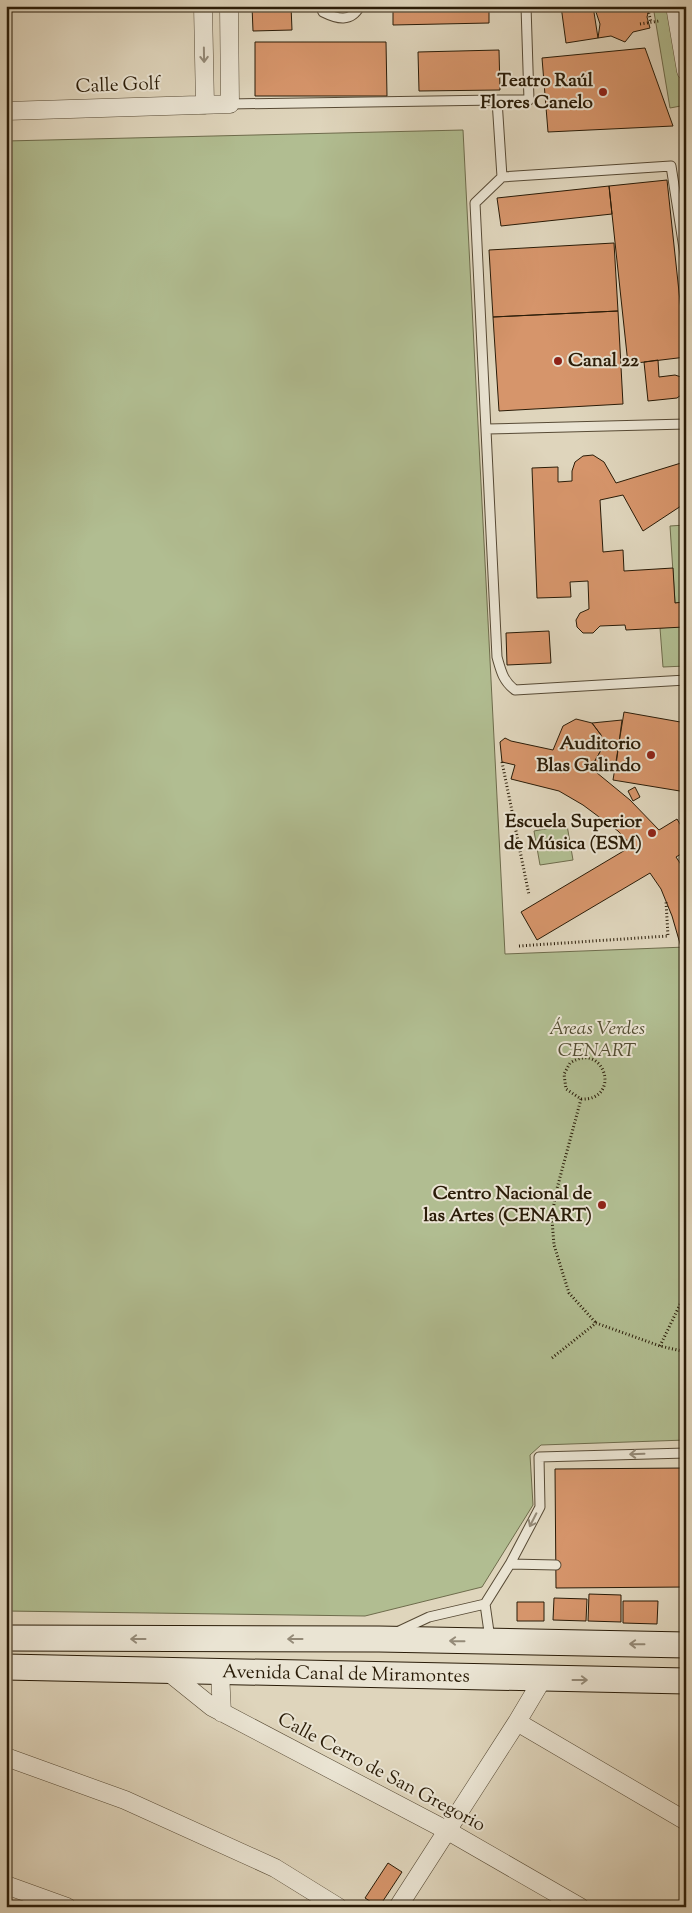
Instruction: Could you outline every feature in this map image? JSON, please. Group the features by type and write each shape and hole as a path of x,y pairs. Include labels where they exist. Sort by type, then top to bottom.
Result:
{"main road":[{"name":"Avenida Canal de Miramontes","path":"6,1638 380,1639 491,1642 683,1671"},
{"name":"Avenida Canal de Miramontes","path":"6,1654 449,1662 683,1671"},
{"path":"449,1662 482,1668 510,1678"},
{"name":"Avenida Canal de Miramontes","path":"6,1667 542,1680 683,1671"}],"street":[{"path":"203,6 206,105"},
{"path":"229,6 230,104"},
{"path":"675,6 686,71"},
{"name":"Calle Golf","path":"6,111 230,104"},
{"name":"Calle Cerro de San Gregorio","path":"166,1670 222,1713 448,1831 580,1907"},
{"path":"220,1672 222,1713"},
{"path":"398,1907 448,1831 542,1680"},
{"path":"517,1722 686,1821"},
{"path":"6,1757 125,1800 274,1868 338,1907"},
{"path":"6,1885 67,1907"}],"lane":[{"path":"320,6 323,12 346,19 356,13 360,6"},
{"path":"230,104 530,100 526,6"},
{"path":"497,100 502,177"},
{"path":"686,261 671,166 502,177 475,203 497,657 507,684 515,690 686,680"},
{"path":"487,430 686,424"},
{"path":"380,1639 429,1618 484,1604 510,1564 540,1506 539,1457 686,1453"},
{"path":"510,1564 556,1565"},
{"path":"484,1604 491,1642"}],"path":[{"path":"647,6 651,22"},
{"path":"640,24 659,21"},
{"path":"502,762 529,895"},
{"path":"519,946 668,936 666,901"},
{"path":"586,1058 601,1066 605,1080 601,1092 596,1096 580,1099 566,1089 564,1074 570,1063 586,1058"},
{"path":"580,1099 555,1196 552,1220 554,1245 568,1292 596,1323 660,1346 686,1352"},
{"path":"660,1346 686,1292"},
{"path":"552,1358 596,1323"}],"green space":[{"path":"653,6 686,6 686,105 670,108"},
{"name":"Áreas Verdes CENART","path":"463,130 505,954 686,947 686,1440 541,1445 530,1455 533,1505 482,1587 365,1616 6,1611 6,141"},
{"path":"683,480 686,480 686,666 663,667 660,628 684,626 683,602 675,603 670,526 685,525"},
{"path":"567,825 573,860 540,865 534,831"}],"building":[{"path":"252,6 291,6 292,30 253,31"},
{"path":"393,6 489,6 489,23 393,25"},
{"path":"561,6 593,6 598,38 566,43"},
{"path":"594,6 650,6 647,17 650,28 633,32 625,42 611,36 598,38 600,24"},
{"path":"255,42 386,42 387,96 255,96"},
{"name":"Teatro Raúl Flores Canelo","path":"645,48 673,126 548,132 542,58"},
{"path":"499,50 500,90 419,91 418,52"},
{"path":"667,180 686,357 628,364 609,186"},
{"path":"609,186 612,214 501,226 497,198"},
{"name":"Canal 22","path":"614,243 618,311 493,317 489,250"},
{"name":"Canal 22","path":"618,311 623,404 499,411 493,317"},
{"path":"658,360 659,377 675,375 684,378 685,392 677,398 648,401 644,362"},
{"path":"593,455 604,462 616,483 681,463 684,504 643,531 623,495 600,500 603,552 623,550 624,571 673,568 675,603 683,602 684,627 626,630 625,625 600,626 593,633 583,633 577,627 576,620 580,613 589,609 588,581 570,582 571,597 537,598 532,468 558,467 558,482 572,481 572,471 575,462 583,456"},
{"path":"549,631 551,663 507,665 506,633"},
{"name":"Auditorio Blas Galindo","path":"624,712 686,723 686,792 613,780"},
{"name":"Escuela Superior de Música (ESM)","path":"576,719 592,723 601,735 601,750 591,768 630,800 659,830 677,819 686,834 686,851 676,857 686,872 686,947 681,947 672,916 661,889 650,873 537,940 521,912 632,846 618,831 583,805 559,791 511,779 515,765 502,762 500,742 505,738 553,750 563,726"},
{"path":"622,720 616,765 591,768 601,750 602,743 601,735 592,723"},
{"path":"635,787 640,797 633,801 628,791"},
{"path":"686,1468 686,1587 556,1588 555,1469"},
{"path":"589,1594 621,1595 621,1622 588,1621"},
{"path":"554,1598 587,1599 586,1621 553,1620"},
{"path":"623,1601 658,1601 657,1624 623,1623"},
{"path":"517,1602 544,1602 544,1621 517,1621"},
{"path":"388,1863 402,1872 379,1907 365,1898"}],"place":[{"name":"Teatro Raúl Flores Canelo","path":"603,92"},
{"name":"Canal 22","path":"558,361"},
{"name":"Auditorio Blas Galindo","path":"651,755"},
{"name":"Escuela Superior de Música (ESM)","path":"652,833"},
{"name":"Centro Nacional de las Artes (CENART)","path":"602,1205"}]}
